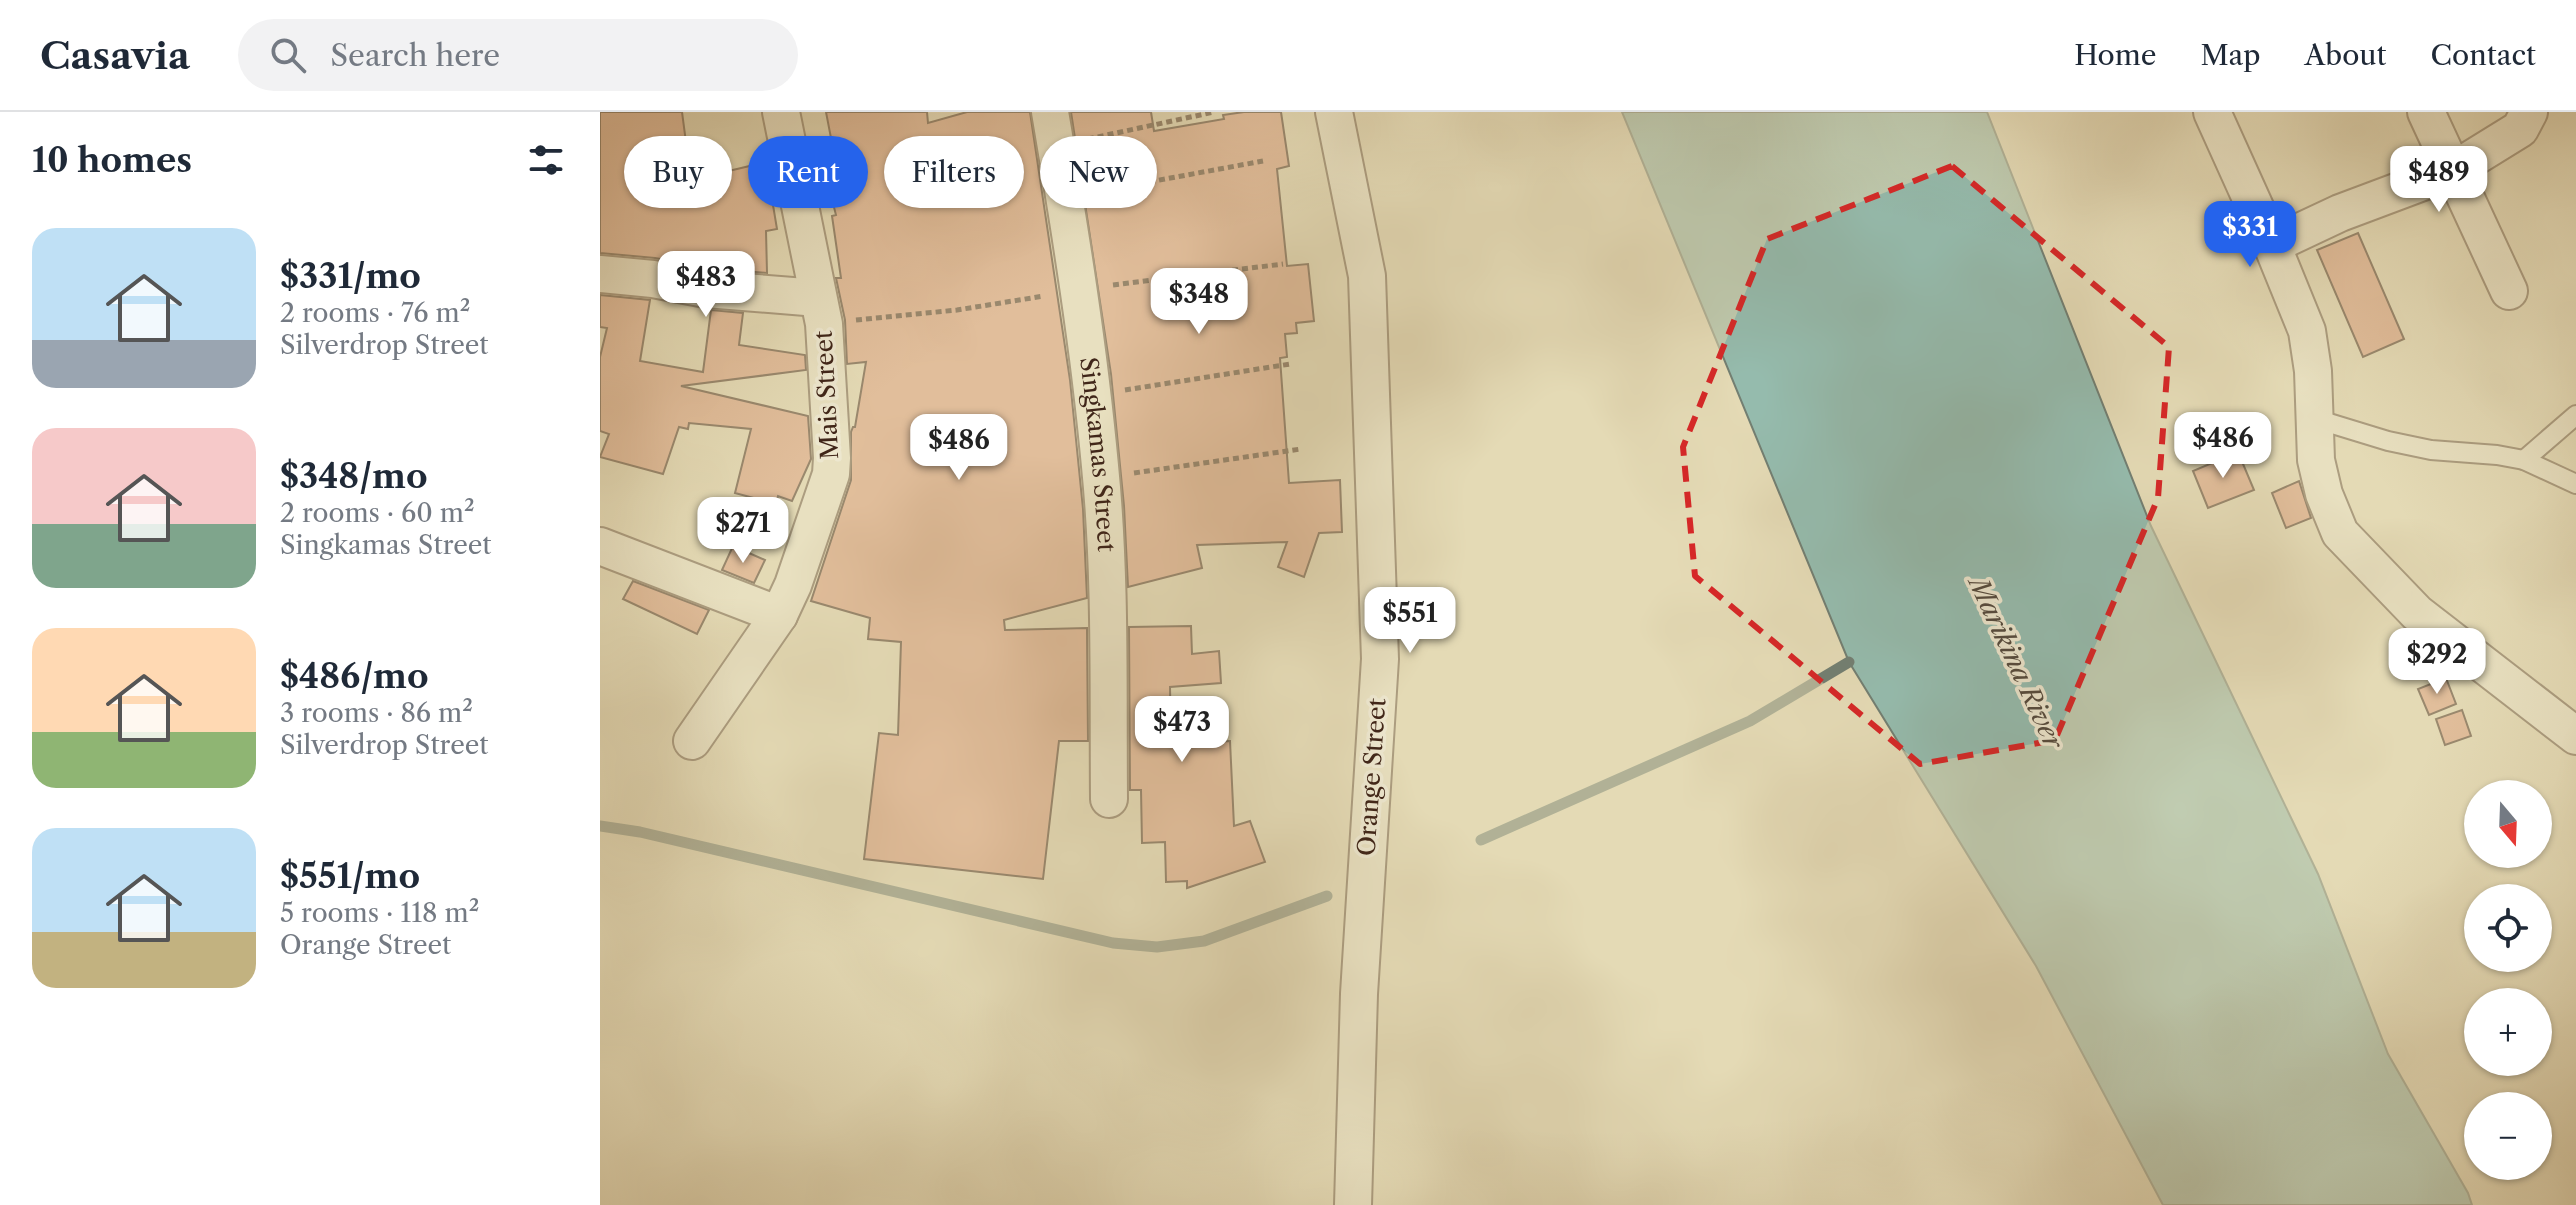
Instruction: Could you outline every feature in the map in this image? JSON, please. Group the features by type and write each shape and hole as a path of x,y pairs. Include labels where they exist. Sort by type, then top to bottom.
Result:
{"street":[{"name":"Mais Street","path":"692,741 779,615 793,585 831,474 821,311 781,112"},
{"name":"Orange Street","path":"1334,112 1367,276 1380,659 1359,994 1353,1205"},
{"path":"2212,112 2307,331 2316,419 2316,460 2324,494 2340,533 2417,613 2576,736"},
{"path":"2426,112 2509,291"},
{"path":"2272,245 2340,213 2452,171 2520,129 2529,112"},
{"name":"Singkamas Street","path":"1065,208 1078,289 1101,478 1108,597 1109,799"},
{"path":"600,274 653,279 821,311"},
{"path":"600,546 779,615"}],"lane":[{"path":"2524,460 2576,415"},
{"path":"2316,419 2417,447 2524,460 2576,484"}],"path":[{"path":"1053,129 1214,112"},
{"path":"1157,181 1263,161"},
{"path":"821,311 957,310 1078,289 1283,264"},
{"path":"1092,395 1290,364"},
{"path":"1101,478 1301,449"}],"highlighted area":[{"path":"1952,166 2169,347 2158,498 2055,740 1920,764 1695,576 1683,447 1767,239"}],"water":[{"name":"Marikina River","path":"1622,112 1987,112 2151,526 2318,874 2388,1054 2472,1205 2163,1205 2036,966 1849,662"}],"building":[{"path":"600,112 682,112 685,136 624,136 624,208 732,208 732,170 748,166 748,208 774,208 777,229 766,231 767,273 600,253"},
{"path":"826,112 927,112 928,123 967,112 1030,112 1040,179 1040,208 1044,208 1070,380 1083,509 1087,598 1004,620 1005,630 1087,628 1088,741 1059,741 1043,879 864,859 879,733 898,735 901,642 868,639 870,618 811,601 851,480 851,432 855,427 866,362 847,364 845,320 836,278 841,278 832,216 836,215 834,208 868,208 868,136 831,136"},
{"path":"1071,112 1151,112 1154,131 1224,119 1223,115 1281,112 1289,166 1277,169 1287,266 1308,264 1314,321 1296,323 1297,333 1285,334 1287,357 1280,358 1289,483 1340,480 1342,532 1319,533 1304,577 1278,567 1287,542 1197,545 1202,568 1128,587 1124,506 1111,374 1086,208 1157,208 1157,136 1075,136"},
{"path":"2358,233 2404,339 2363,357 2317,250"},
{"path":"600,295 650,300 640,361 703,372 711,310 743,313 739,345 805,355 806,370 681,386 808,416 811,459 792,501 778,496 776,504 735,493 751,429 689,423 688,429 679,427 663,474 600,457 609,434 600,431 600,357 607,328 600,327"},
{"path":"2238,452 2254,490 2208,508 2193,471"},
{"path":"2299,481 2311,518 2286,528 2272,493"},
{"path":"733,546 765,560 754,583 722,570"},
{"path":"633,581 709,610 697,634 623,599"},
{"path":"1191,626 1192,654 1219,651 1221,683 1170,687 1171,743 1230,741 1234,826 1250,821 1265,862 1187,888 1187,881 1166,882 1165,842 1142,843 1141,790 1130,790 1129,627"},
{"path":"2446,678 2456,704 2429,715 2418,689"},
{"path":"2462,710 2471,736 2445,745 2436,719"}],"waterway":[{"path":"1481,840 1750,721 1849,662"},
{"path":"600,826 640,832 1113,943 1157,947 1204,941 1327,896"}]}
